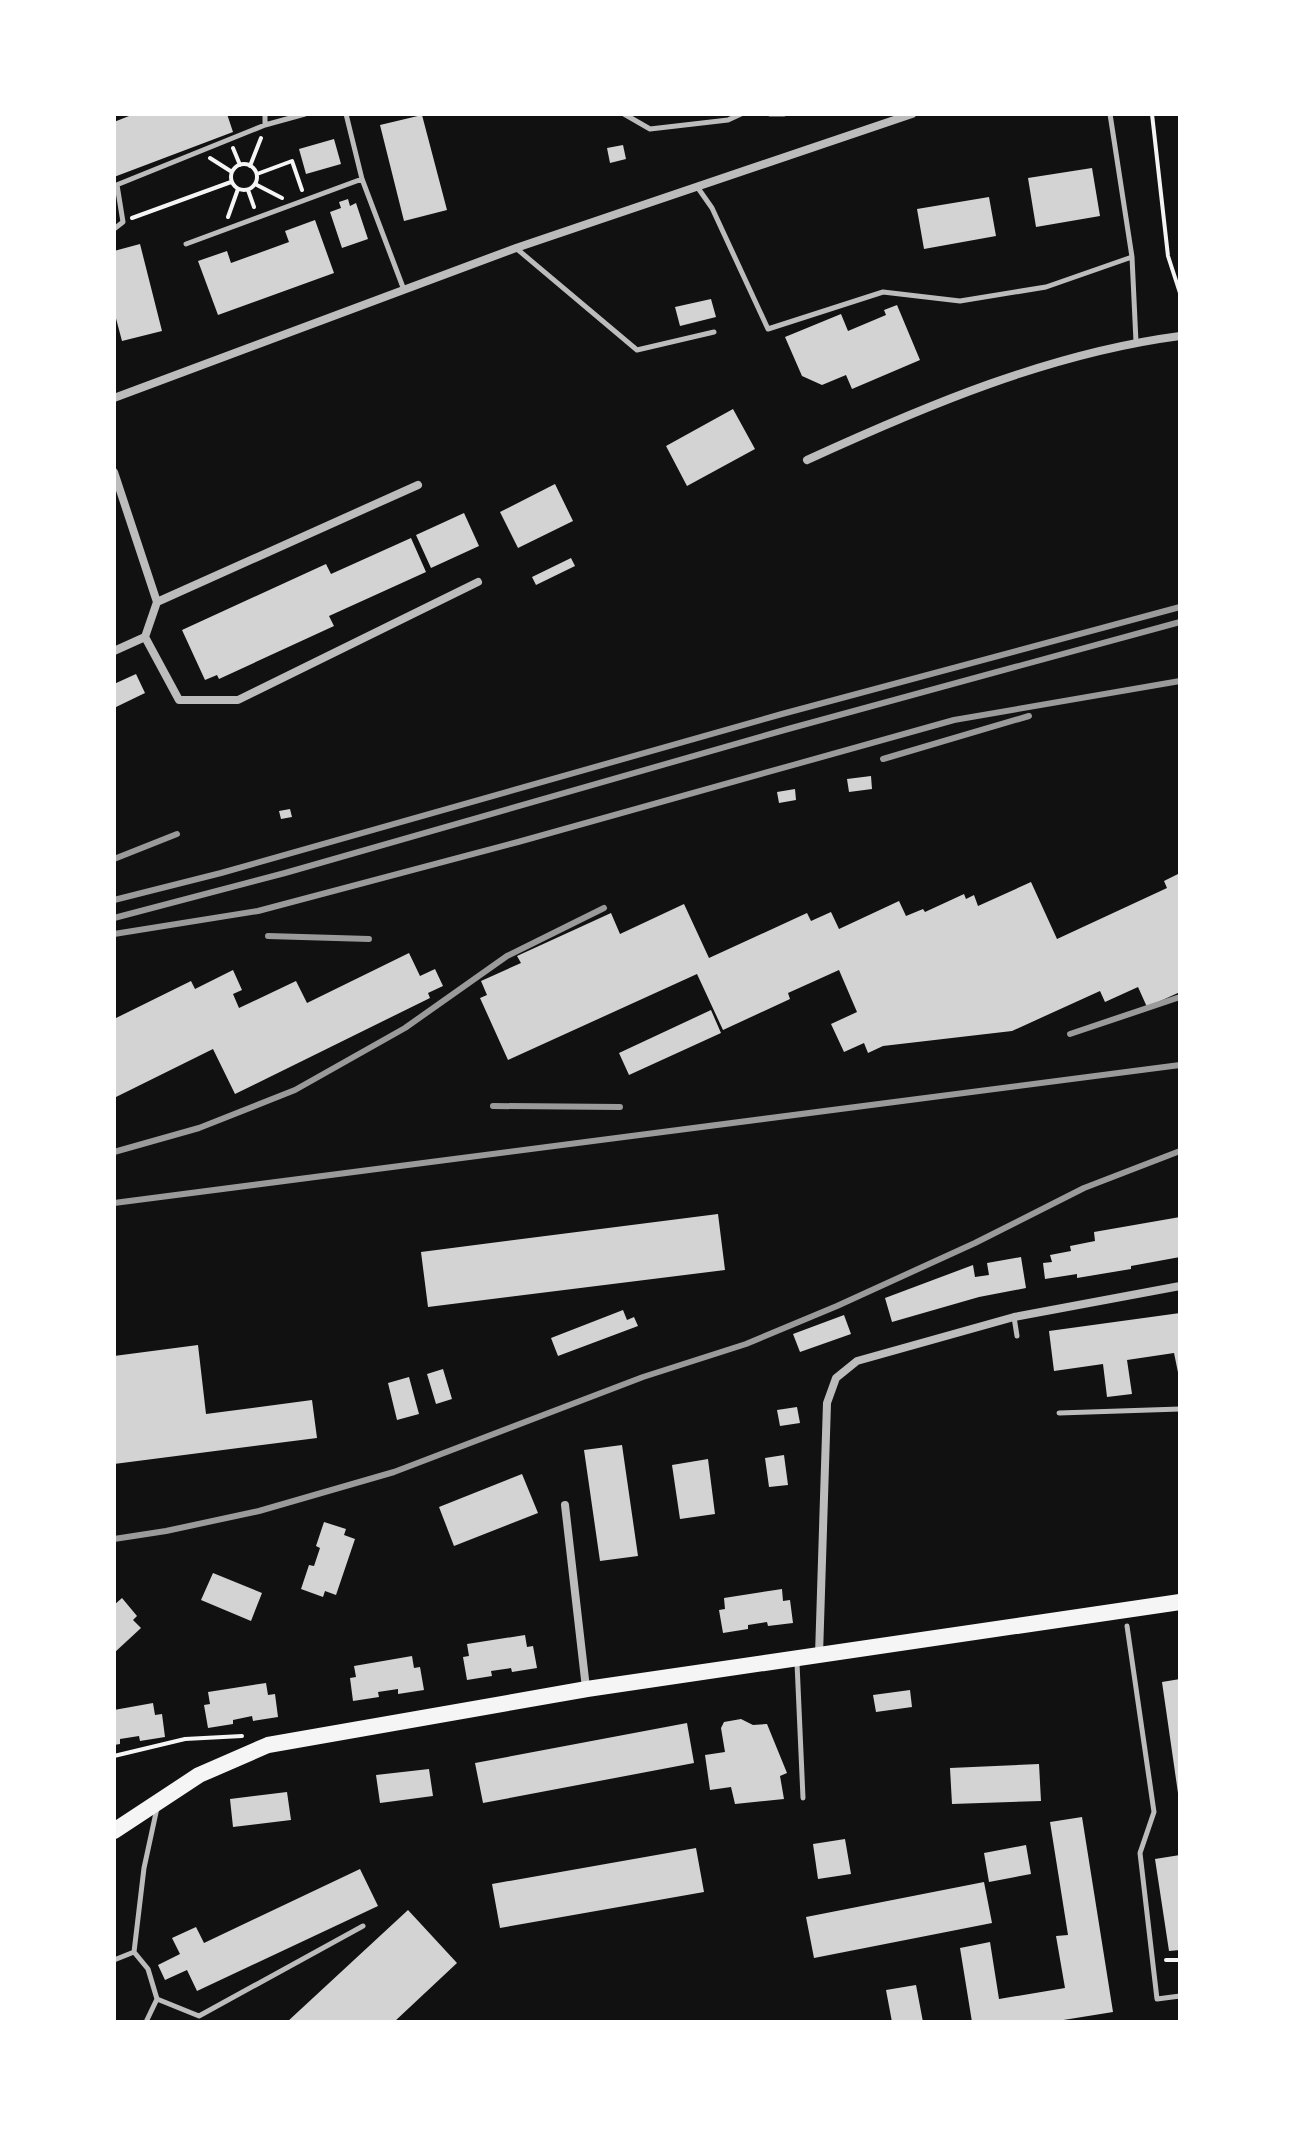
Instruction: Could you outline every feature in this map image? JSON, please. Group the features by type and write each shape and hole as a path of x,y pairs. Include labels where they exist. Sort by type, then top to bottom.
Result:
{"main road":[{"path":"114,1831 199,1775 268,1745 587,1689 1180,1602"}],"street":[{"path":"114,398 516,248 912,114"},
{"path":"807,460 913,411 1038,369 1136,342 1180,336"},
{"path":"114,472 157,602 145,637 114,651"},
{"path":"157,602 418,485"},
{"path":"145,637 179,700 238,700 478,582"},
{"path":"819,1655 827,1403 836,1378 857,1361 1014,1317 1180,1286"},
{"path":"565,1505 587,1689"}],"lane":[{"path":"265,114 265,125"},
{"path":"114,229 123,222 116,186 265,125 305,114"},
{"path":"346,114 362,179 404,290"},
{"path":"624,114 650,129 728,120 741,114"},
{"path":"770,114 784,114"},
{"path":"1110,114 1132,257 1136,342"},
{"path":"186,244 362,179"},
{"path":"698,188 712,208 768,329 883,292 960,301 1046,287 1132,257"},
{"path":"516,248 637,350 714,332"},
{"path":"1014,1317 1017,1336"},
{"path":"1059,1413 1180,1409"},
{"path":"1127,1626 1154,1812 1140,1853 1157,1999 1180,1996"},
{"path":"797,1658 803,1798"},
{"path":"146,2022 157,1999 148,1969 134,1952 144,1868 158,1803"},
{"path":"157,1999 199,2016 363,1926"},
{"path":"114,1960 134,1952"}],"path":[{"path":"1152,114 1168,256 1180,293"},
{"path":"250,166 265,125"},
{"path":"200,151 232,172"},
{"path":"257,174 292,161 305,200"},
{"path":"231,182 232,172 240,165 250,166 257,174"},
{"path":"231,182 238,189 248,190 255,184 257,174"},
{"path":"123,222 231,182"},
{"path":"255,184 294,204"},
{"path":"224,230 238,189"},
{"path":"248,190 258,217"},
{"path":"114,1756 185,1739 256,1736"}],"building":[{"path":"134,114 227,114 233,132 114,177 114,122"},
{"path":"422,115 447,210 404,221 380,125"},
{"path":"334,139 341,164 306,174 299,149"},
{"path":"623,145 626,159 610,163 607,148"},
{"path":"1092,168 1100,216 1036,227 1028,178"},
{"path":"989,197 996,236 924,249 917,209"},
{"path":"348,199 350,206 356,203 368,239 342,248 330,212 341,208 339,202"},
{"path":"315,220 334,273 218,315 198,261 227,251 231,263 289,242 285,231"},
{"path":"140,244 162,331 122,341 114,311 114,251"},
{"path":"711,299 716,317 680,326 675,307"},
{"path":"897,305 920,360 852,389 846,375 822,385 802,376 785,337 841,314 848,331 886,315 884,310"},
{"path":"733,409 755,449 687,486 666,446"},
{"path":"555,484 573,521 518,548 500,512"},
{"path":"464,513 479,546 431,568 416,535"},
{"path":"411,538 426,572 329,616 334,626 219,679 217,675 205,680 182,630 326,564 331,574"},
{"path":"571,558 575,566 536,585 532,577"},
{"path":"136,674 145,693 114,708 114,684"},
{"path":"871,776 872,789 849,792 847,779"},
{"path":"795,789 796,800 779,803 777,792"},
{"path":"290,809 292,817 281,819 279,811"},
{"path":"1180,873 1180,992 1147,1007 1138,987 1105,1002 1100,991 1012,1031 883,1046 868,1053 864,1043 844,1052 831,1024 857,1012 839,970 788,993 790,999 723,1030 697,974 508,1060 480,998 487,995 481,981 521,963 517,956 611,913 620,934 684,904 709,958 807,913 811,921 831,912 839,929 899,901 906,916 923,909 925,912 964,894 966,899 974,895 978,906 1031,882 1057,939 1167,888 1164,881"},
{"path":"409,953 420,976 435,969 443,986 428,993 430,998 235,1094 213,1049 114,1098 114,1019 191,981 195,989 233,970 242,990 233,994 239,1008 296,981 307,1003"},
{"path":"711,1010 721,1033 629,1075 619,1053"},
{"path":"718,1214 725,1270 428,1307 421,1252"},
{"path":"1180,1217 1180,1257 1077,1278 1077,1274 1045,1279 1043,1263 1052,1262 1050,1255 1071,1251 1070,1246 1095,1241 1094,1232"},
{"path":"1021,1257 1026,1288 979,1297 892,1322 885,1298 973,1265 975,1277 989,1275 987,1263"},
{"path":"623,1310 627,1320 634,1317 638,1326 558,1356 551,1338"},
{"path":"1180,1313 1180,1382 1174,1353 1127,1360 1132,1394 1107,1397 1103,1364 1054,1371 1049,1331"},
{"path":"844,1315 851,1334 800,1352 793,1334"},
{"path":"198,1345 206,1414 312,1400 317,1438 114,1464 114,1356"},
{"path":"443,1369 452,1399 436,1404 427,1374"},
{"path":"409,1377 419,1414 397,1420 388,1383"},
{"path":"797,1407 800,1423 780,1426 777,1410"},
{"path":"622,1445 638,1556 600,1561 584,1450"},
{"path":"784,1455 788,1485 769,1487 765,1458"},
{"path":"708,1459 715,1514 680,1519 672,1465"},
{"path":"522,1474 538,1513 454,1546 439,1507"},
{"path":"324,1522 346,1529 344,1535 355,1539 336,1595 325,1591 323,1597 301,1589 309,1565 314,1566 320,1548 316,1546"},
{"path":"213,1573 262,1593 251,1621 201,1600"},
{"path":"782,1589 783,1601 790,1600 793,1623 768,1626 767,1622 723,1633 719,1610 725,1609 724,1598"},
{"path":"122,1598 137,1616 133,1620 141,1628 114,1653 114,1605"},
{"path":"525,1635 527,1647 533,1646 537,1668 491,1671 492,1676 467,1680 463,1657 469,1656 467,1644"},
{"path":"412,1656 414,1668 420,1667 424,1690 398,1694 398,1689 378,1692 379,1697 353,1701 350,1678 356,1677 354,1666"},
{"path":"1180,1679 1180,1793 1178,1793 1162,1682"},
{"path":"266,1683 268,1695 275,1694 278,1717 253,1721 252,1716 233,1720 233,1724 208,1728 204,1705 210,1704 208,1692"},
{"path":"910,1690 912,1707 876,1712 873,1695"},
{"path":"153,1703 155,1715 162,1714 165,1737 140,1741 139,1736 120,1739 120,1744 114,1745 114,1710"},
{"path":"741,1719 753,1725 767,1724 787,1773 780,1776 784,1799 735,1804 731,1787 710,1790 705,1755 725,1752 721,1728 724,1722"},
{"path":"687,1723 694,1763 483,1803 475,1763"},
{"path":"1039,1764 1041,1801 952,1804 950,1768"},
{"path":"429,1769 433,1796 380,1803 376,1775"},
{"path":"287,1792 291,1820 233,1827 230,1799"},
{"path":"1082,1817 1113,2012 1051,2022 972,2022 960,1948 990,1942 999,1999 1065,1988 1056,1936 1068,1935 1050,1822"},
{"path":"845,1839 851,1874 818,1879 813,1844"},
{"path":"1026,1845 1031,1874 989,1882 984,1853"},
{"path":"696,1848 704,1892 500,1928 492,1884"},
{"path":"1180,1855 1180,1950 1169,1951 1155,1859"},
{"path":"360,1869 378,1906 197,1991 187,1970 165,1980 158,1965 180,1954 172,1938 196,1927 204,1943"},
{"path":"984,1882 992,1923 814,1958 806,1917"},
{"path":"408,1910 457,1963 394,2022 287,2022"},
{"path":"916,1985 923,2022 892,2022 886,1990"}],"railway":[{"path":"114,900 1180,607"},
{"path":"114,918 1180,622"},
{"path":"114,934 258,911 954,720 1180,681"},
{"path":"883,759 1029,716"},
{"path":"114,859 177,834"},
{"path":"114,1152 199,1128 295,1090 405,1028 507,956 604,908"},
{"path":"268,936 369,939"},
{"path":"1070,1034 1180,997"},
{"path":"114,1203 1180,1065"},
{"path":"493,1106 620,1107"},
{"path":"114,1539 259,1511 394,1472 643,1377 746,1344 975,1243 1084,1188 1180,1151"}]}
